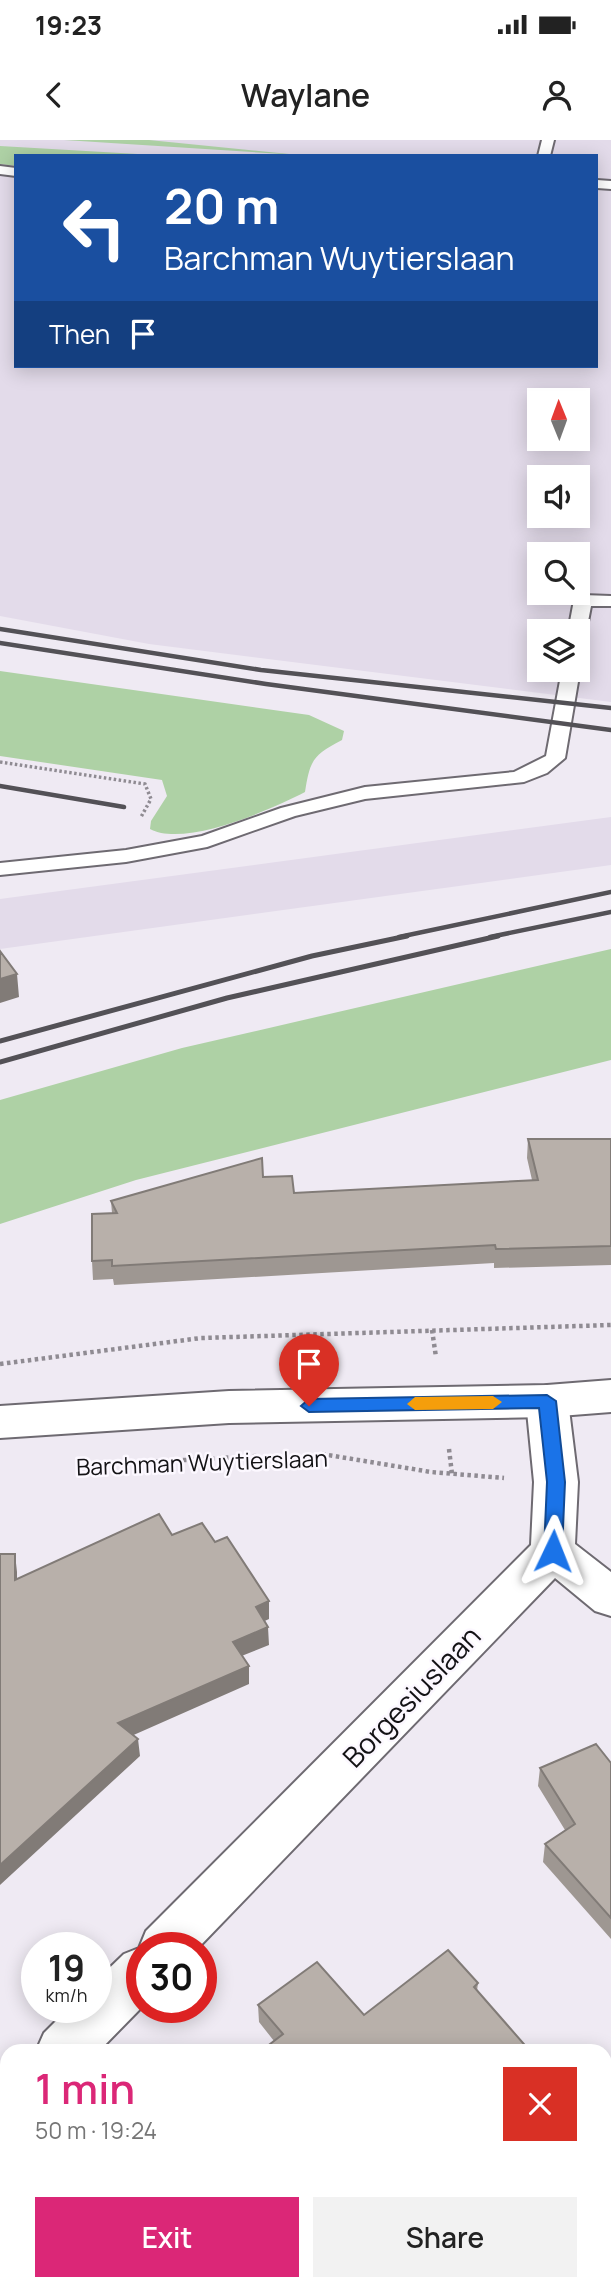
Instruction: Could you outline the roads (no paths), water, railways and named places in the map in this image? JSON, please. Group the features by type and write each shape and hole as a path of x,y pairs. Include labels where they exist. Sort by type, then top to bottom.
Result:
{"street":[{"path":"0,1422 229,1407 547,1401 611,1396"},
{"path":"547,1401 556,1482 553,1551 611,1598"},
{"name":"Borgesiuslaan","path":"180,1932 553,1551"},
{"path":"70,2044 126,1987"}],"lane":[{"path":"579,619 583,600 611,601"},
{"path":"0,869 126,856 207,841 288,812 365,793 517,778 540,769 555,758 568,682"}],"railway":[{"path":"0,629 261,670 611,708"},
{"path":"0,643 266,684 611,730"},
{"path":"0,786 124,807"},
{"path":"399,937 611,892"},
{"path":"490,937 611,912"},
{"path":"0,1041 312,956 407,936"},
{"path":"0,1062 227,998 498,936"}]}
